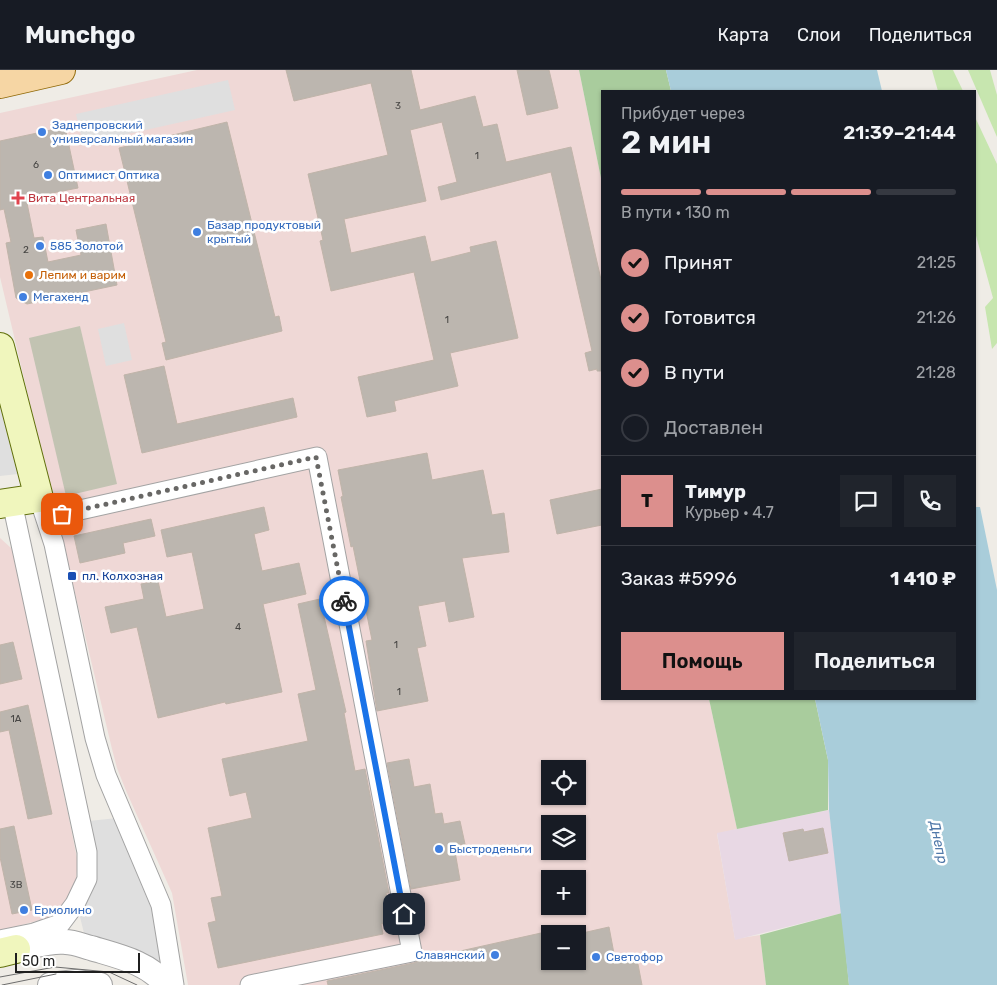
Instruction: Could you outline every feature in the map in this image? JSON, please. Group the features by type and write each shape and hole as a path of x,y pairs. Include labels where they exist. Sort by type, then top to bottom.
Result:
{"main road":[{"path":"0,84 61,70"},
{"path":"0,347 39,498 6,503"}],"street":[{"path":"39,498 62,514 316,457 412,952 250,985"},
{"path":"39,498 54,544 95,738 106,775 161,905 174,985"},
{"path":"6,503 26,561 87,852 87,879 62,933"},
{"path":"5,947 62,933 133,961 151,972 166,985"},
{"path":"50,985 76,982 100,985"}],"shaded area":[{"path":"197,70 579,70 601,178 601,700 709,700 737,829 717,834 735,939 760,935 766,985 188,985 172,893 127,793 112,749 0,277 0,113"},
{"path":"228,80 235,110 83,144 76,114"},
{"path":"124,323 132,360 106,366 98,329"},
{"path":"80,326 117,484 66,496 29,338"},
{"path":"0,400 19,467 18,474 0,476"},
{"path":"0,538 11,548 17,562 78,863 76,879 70,893 60,908 47,918 0,931"},
{"path":"829,810 842,913 735,940 717,833"},
{"path":"117,818 151,903 162,972 85,937 79,913 89,821"}],"green space":[{"path":"579,70 666,70 671,90 601,90 601,178"},
{"path":"932,70 953,70 963,90 938,90"},
{"path":"968,70 990,70 997,95 997,137"},
{"path":"976,119 997,164 997,343 992,349 985,307 993,298 976,236"},
{"path":"709,700 815,700 828,760 828,810 737,829"},
{"path":"842,913 849,985 766,985 760,935"}],"water":[{"path":"666,70 877,70 882,90 671,90"},
{"name":"Днепр","path":"976,507 980,507 997,590 997,985 849,985 829,810 828,760 815,700 976,700"}],"building":[{"path":"286,70 411,70 420,110 475,96 483,127 497,124 506,162 571,147 601,280 601,371 597,371 597,369 589,371 585,353 592,351 551,172 441,200 438,187 457,182 442,122 410,130 426,201 344,219 351,253 425,236 431,262 471,252 470,247 496,241 518,338 450,353 458,386 394,401 396,411 367,417 358,377 434,360 414,272 331,291 320,241 323,240 308,174 388,155 371,83 294,101"},
{"path":"517,70 549,70 558,108 527,115"},
{"name":"Базар продуктовый крытый","path":"227,122 275,317 279,316 282,331 166,360 162,343 166,342 119,148"},
{"path":"65,127 78,188 26,198 34,238 43,237 48,262 81,255 76,230 106,224 117,285 27,304 16,298 6,243 11,242 4,209 0,210 0,141"},
{"path":"164,366 177,424 293,398 297,417 142,453 124,375"},
{"path":"427,453 432,480 483,470 492,515 504,513 509,552 462,558 474,617 449,622 445,601 418,606 426,646 417,648 428,701 377,711 366,641 372,640 341,497 343,496 338,470"},
{"path":"601,489 601,525 557,534 550,500"},
{"path":"264,507 269,530 254,534 262,571 299,563 306,594 263,604 282,692 226,704 225,702 158,718 137,627 111,633 105,607 144,599 141,584 158,581 166,617 204,609 192,552 167,557 161,530"},
{"path":"151,519 155,536 123,543 125,553 80,563 74,536"},
{"path":"320,599 346,712 344,713 355,771 365,769 389,893 386,893 392,922 381,924 383,934 218,968 208,923 216,921 211,898 222,896 208,828 252,818 246,792 230,796 222,759 308,741 298,694 316,690 298,604"},
{"path":"13,642 22,679 0,684 0,645"},
{"path":"28,705 52,814 28,819 9,730 0,732 0,712"},
{"path":"409,759 414,787 430,784 435,814 442,813 444,824 460,821 465,844 454,846 460,880 411,889 387,763"},
{"path":"14,826 32,910 12,914 0,857 0,829"},
{"path":"823,828 828,853 789,861 783,833 803,829 804,832"},
{"name":"Славянский","path":"609,927 615,959 636,954 642,985 328,985 327,981 541,933 541,970 586,970 586,932"}],"tram line":[{"path":"0,977 55,967 109,972 137,985"},
{"path":"2,985 56,974"}],"way so far":[{"path":"62,514 316,457 344,601"}],"place":[{"name":"Заднепровский универсальный магазин","path":"42,132"},
{"name":"Оптимист Оптика","path":"48,175"},
{"name":"Вита Центральная","path":"18,198"},
{"name":"Базар продуктовый крытый","path":"197,232"},
{"name":"585 Золотой","path":"40,246"},
{"name":"Лепим и варим","path":"29,275"},
{"name":"Мегахенд","path":"23,297"},
{"name":"пл. Колхозная","path":"72,576"},
{"name":"Быстроденьги","path":"439,849"},
{"name":"Ермолино","path":"24,910"},
{"name":"Славянский","path":"495,955"},
{"name":"Светофор","path":"596,957"}],"route":[{"path":"344,601 404,914"}]}
